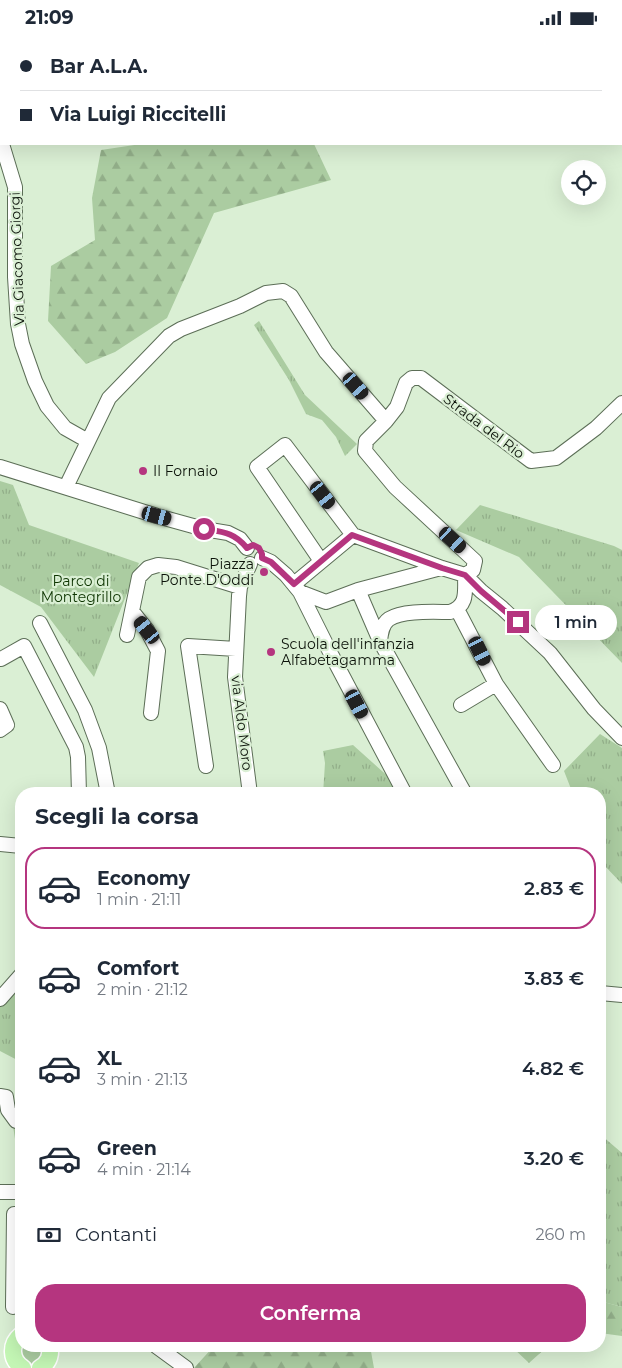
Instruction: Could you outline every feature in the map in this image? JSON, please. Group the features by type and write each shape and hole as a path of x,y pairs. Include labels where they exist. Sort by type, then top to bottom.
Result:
{"main road":[{"path":"12,1339 15,1361 23,1368"},
{"path":"40,1368 47,1363 50,1358 50,1352"}],"street":[{"name":"Via Giacomo Giorgi","path":"3,145 15,187 15,277 18,324 22,344 35,381 47,406 65,428 88,441"},
{"path":"66,487 109,397 169,336 181,329 240,306 266,293 283,291 290,296 326,352 386,421 366,441 366,451 395,487 475,561 473,571 462,574"},
{"name":"Strada del Rio","path":"386,421 397,407 406,383 412,377 421,379 531,461 556,459 596,428 622,403"},
{"path":"321,561 256,467 285,445 352,535 462,574 550,653 594,709 622,738"},
{"path":"0,467 204,529 228,533 240,539 247,548 244,555 247,562 271,562 297,588 401,787"},
{"path":"297,588 321,561 352,535"},
{"name":"via Aldo Moro","path":"249,787 235,677 237,608 240,587 256,561"},
{"path":"127,635 138,577 148,568 158,565 176,567 240,587"},
{"path":"297,588 326,601 358,590 442,568"},
{"path":"380,641 382,627 389,619 415,613 450,612 457,609 463,603 462,574"},
{"path":"358,590 380,641 461,787"},
{"path":"457,609 496,684 553,765"},
{"path":"132,611 147,630 158,651 151,713"},
{"path":"40,623 85,710 99,748 107,787"},
{"path":"1,659 24,646 76,747 79,787"},
{"path":"206,766 188,646 236,649"},
{"path":"460,705 496,684"},
{"path":"0,709 7,725 0,729"},
{"path":"0,844 15,845"},
{"path":"0,999 15,982"},
{"path":"606,994 622,995"},
{"path":"0,1096 6,1097 8,1110 15,1120"},
{"path":"0,1192 15,1191"},
{"path":"11,1307 15,1214"},
{"path":"164,1352 186,1368"}],"green space":[{"path":"134,145 314,145 331,180 214,213 167,318 115,352 86,364 48,321 51,266 95,240 92,198 101,150"},
{"path":"259,321 305,395 357,444 345,456 336,437 322,420 306,414 289,380 254,325"},
{"name":"Parco di Montegrillo","path":"0,481 13,485 29,525 139,563 94,677 41,607 0,585"},
{"path":"480,505 622,550 622,663 519,557 456,530"},
{"path":"600,734 622,748 622,884 606,867 606,787 570,787 564,771"},
{"path":"353,745 400,787 323,787 325,763 323,751"},
{"path":"15,990 15,1059 0,1051 0,1006"},
{"path":"606,1139 622,1153 622,1307 606,1303"},
{"path":"606,1303 622,1307 622,1336 606,1334"},
{"path":"21,1352 45,1352 36,1364 24,1362"},
{"path":"209,1352 371,1352 374,1368 194,1368"},
{"path":"517,1352 541,1352 529,1363"}],"place":[{"name":"Il Fornaio","path":"143,471"},
{"name":"Piazza Ponte D'Oddi","path":"264,572"},
{"name":"Scuola dell'infanzia Alfabetagamma","path":"271,652"}],"route":[{"path":"204,529 228,533 240,539 247,548 253,545 256,546 261,551 262,558 271,562 294,584 352,535 465,575 518,622"}]}
